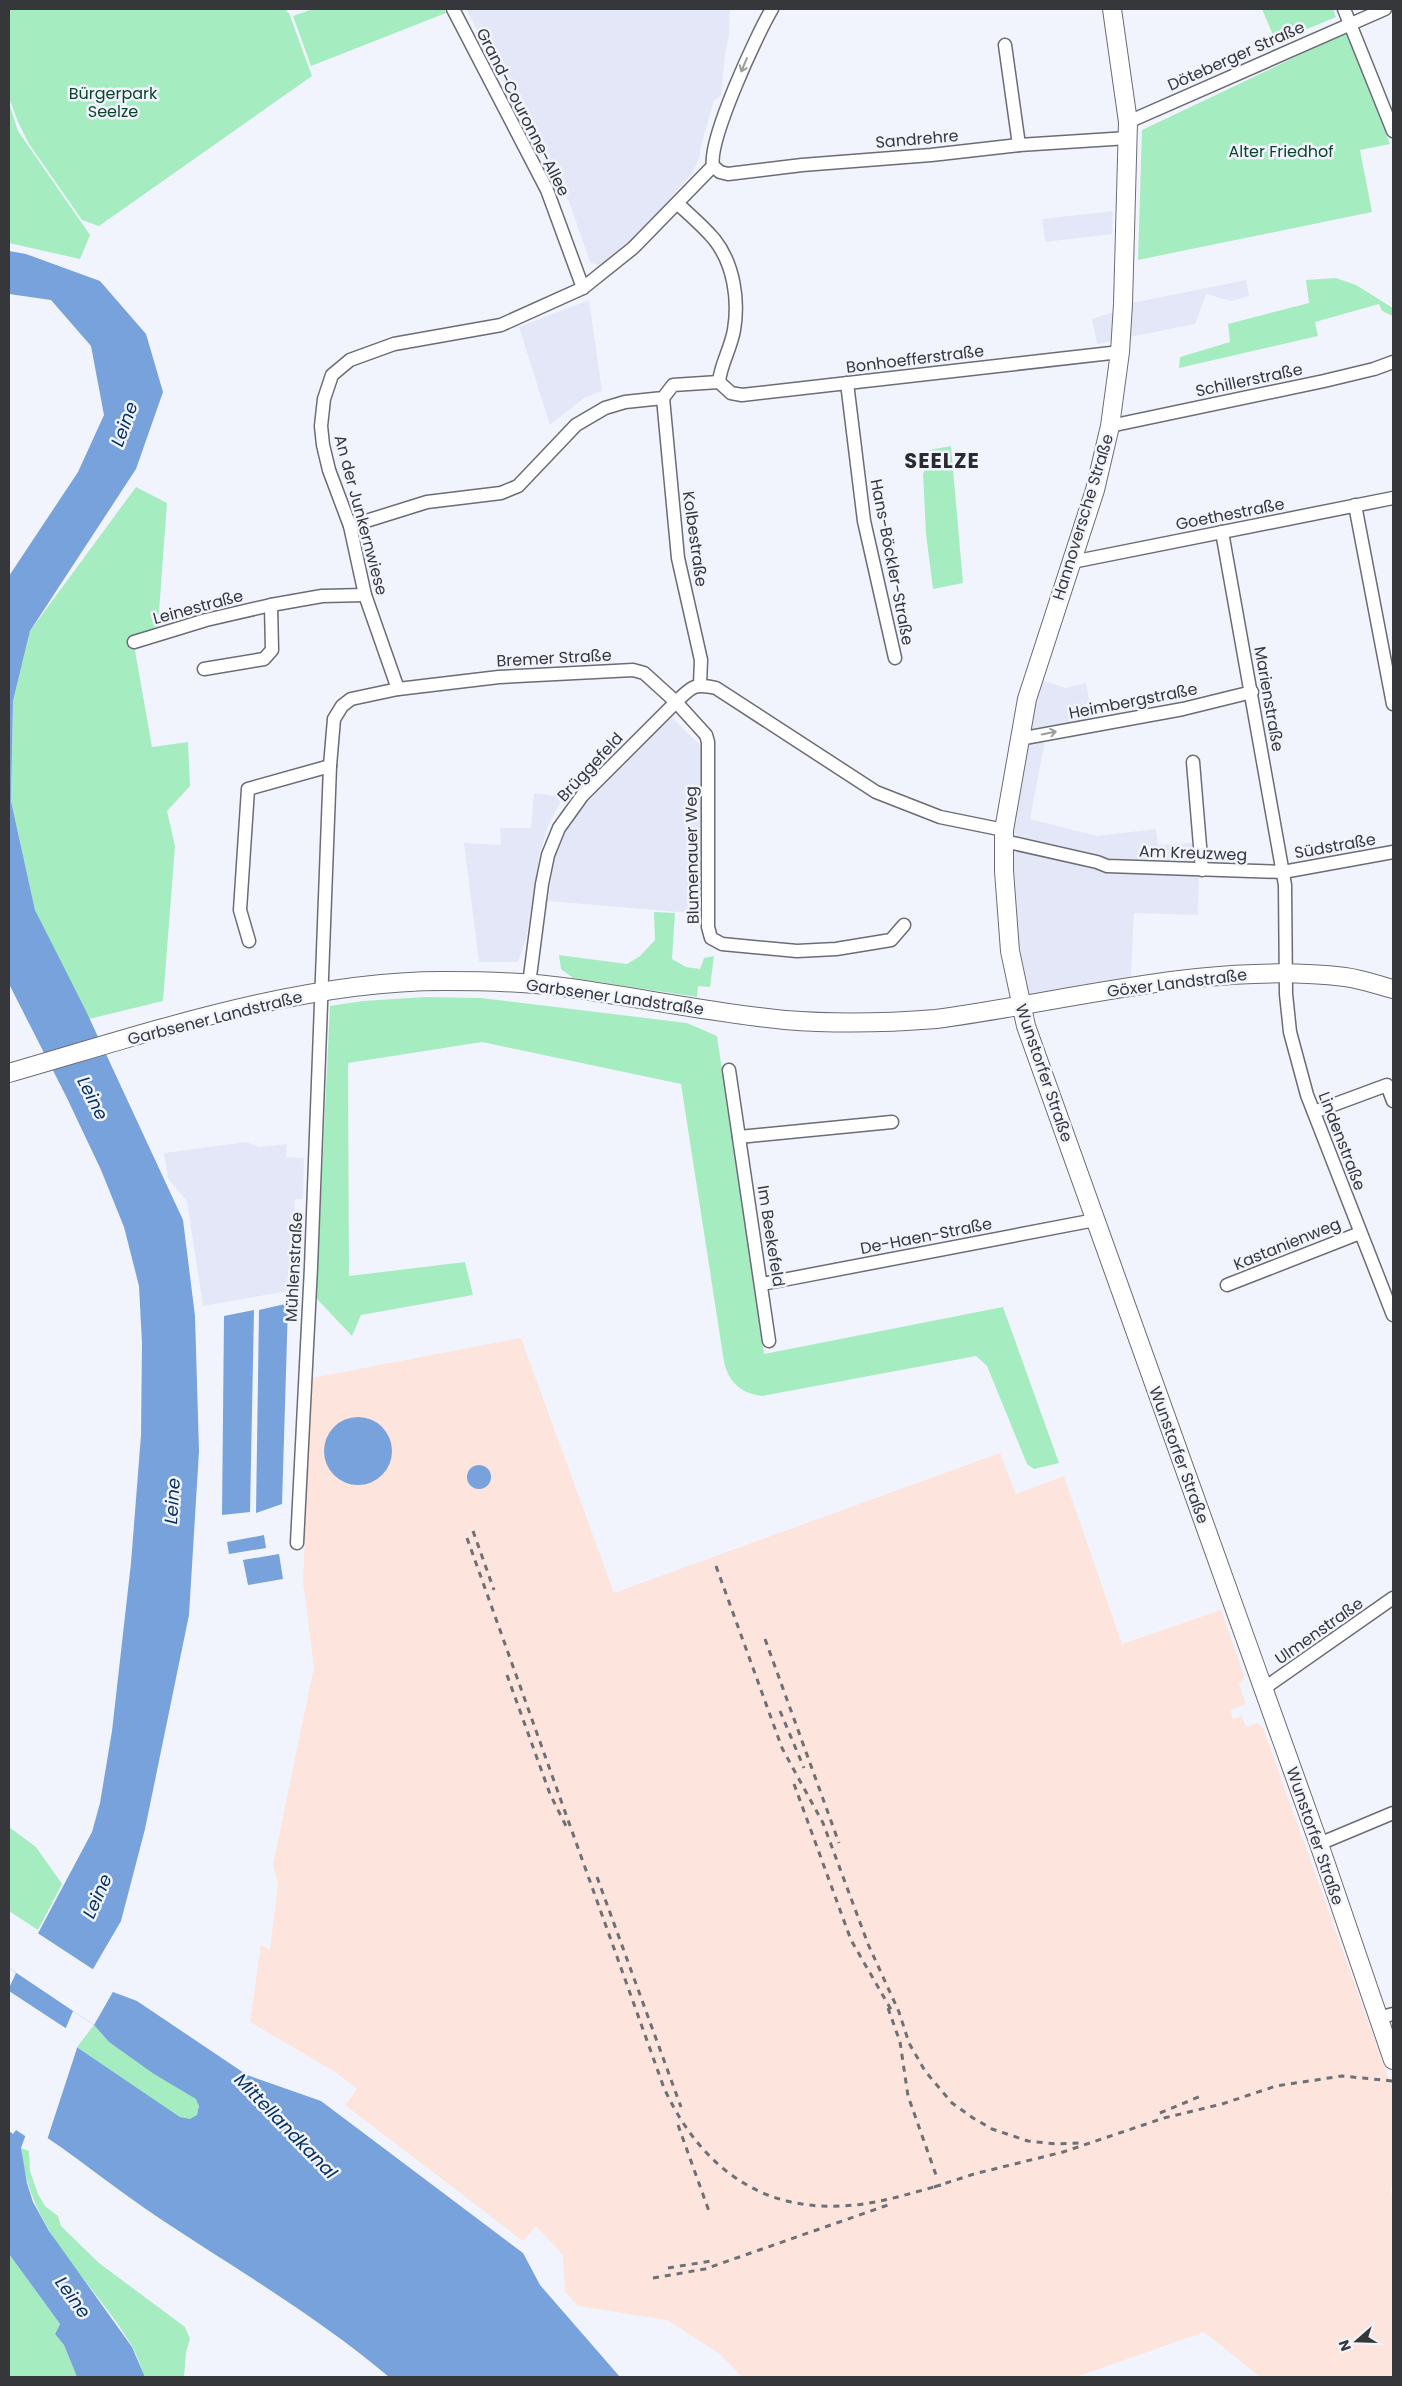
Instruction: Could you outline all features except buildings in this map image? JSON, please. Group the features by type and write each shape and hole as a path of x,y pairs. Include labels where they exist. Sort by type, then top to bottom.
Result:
{"street":[{"name":"Grand-Couronne-Allee","path":"453,9 547,190 583,288"},
{"path":"713,166 712,160 715,146 732,96 745,62 772,9"},
{"name":"Hannoversche Straße","path":"1004,836 1019,739 1034,677 1097,482 1110,426 1120,352 1128,130 1112,9"},
{"path":"1344,9 1393,130"},
{"name":"Döteberger Straße","path":"1128,130 1385,9"},
{"path":"1005,45 1019,144"},
{"name":"Sandrehre","path":"713,166 720,172 728,174 802,165 931,155 1128,130"},
{"name":"An der Junkernwiese","path":"398,688 365,595 350,526 329,470 321,426 324,399 332,374 350,360 394,344 501,325 583,288 633,248 713,166"},
{"path":"350,526 427,502 501,493 518,486 576,425 606,408 625,402 663,398 673,384 719,382 719,374 728,356 735,317 734,284 730,268 714,239 678,204"},
{"name":"Bonhoefferstraße","path":"719,382 730,393 742,395 1120,352"},
{"name":"Schillerstraße","path":"1110,426 1374,370 1393,362"},
{"name":"Hans-Böckler-Straße","path":"848,384 864,521 895,658"},
{"name":"Kolbestraße","path":"663,398 678,558 701,660 700,684"},
{"name":"Goethestraße","path":"1072,562 1393,498"},
{"path":"1355,505 1393,704"},
{"name":"Marienstraße","path":"1222,532 1283,872"},
{"name":"Leinestraße","path":"134,642 206,620 272,605 322,596 365,595"},
{"path":"204,669 264,659 272,650 272,605"},
{"name":"Bremer Straße","path":"323,991 330,766 334,719 342,706 358,696 398,688 499,677 634,670 644,673 676,702"},
{"path":"676,702 689,690 700,684 716,688 876,792 940,817 1004,836"},
{"name":"Heimbergstraße","path":"1019,739 1184,709 1252,692"},
{"name":"Blumenauer Weg","path":"676,702 706,736 708,742 708,927 711,938 722,944 797,951 836,949 891,940 904,925"},
{"name":"Brüggefeld","path":"528,984 542,884 548,855 559,828 582,796 676,702"},
{"path":"1192,762 1202,870"},
{"path":"249,941 240,910 248,789 330,766"},
{"name":"Am Kreuzweg","path":"1004,836 1107,866 1283,872"},
{"name":"Wunstorfer Straße","path":"1004,836 1010,952 1021,1006 1263,1690 1319,1844 1386,2016 1393,2060"},
{"name":"Südstraße","path":"1283,872 1393,852"},
{"path":"1283,872 1285,885 1286,972"},
{"name":"Göxer Landstraße","path":"1021,1006 1190,978 1286,972 1347,977 1393,989"},
{"name":"Lindenstraße","path":"1286,972 1290,1032 1299,1068 1360,1233 1393,1315"},
{"name":"Garbsener Landstraße","path":"9,1073 240,1009 323,991 368,984 410,981 528,984 568,988 722,1012 795,1020 895,1022 936,1019 1021,1006"},
{"name":"Mühlenstraße","path":"296,1543 323,991"},
{"name":"Im Beekefeld","path":"729,1070 769,1341"},
{"path":"1314,1112 1387,1085 1393,1101"},
{"path":"739,1137 892,1122"},
{"name":"De-Haen-Straße","path":"762,1284 1096,1220"},
{"name":"Kastanienweg","path":"1227,1286 1360,1233"},
{"name":"Ulmenstraße","path":"1263,1690 1393,1598"},
{"path":"1319,1844 1393,1813"}],"shaded area":[{"path":"466,9 730,9 729,36 725,54 721,96 714,100 700,156 692,174 635,238 604,264 597,265 590,262 570,204"},
{"path":"1113,211 1112,234 1045,242 1042,219"},
{"path":"1246,280 1249,296 1231,301 1206,294 1195,324 1130,337 1131,303"},
{"path":"589,300 602,391 584,398 550,425 519,327"},
{"path":"1118,306 1117,340 1097,344 1092,319 1113,312 1113,307"},
{"path":"1034,677 1065,688 1086,683 1093,720 1047,730 1030,819 1097,836 1156,829 1158,845 1192,843 1195,868 1199,871 1198,915 1134,913 1131,978 1019,998 1004,871"},
{"path":"671,717 702,747 702,914 548,901 555,857 575,815"},
{"path":"534,793 563,797 548,826 540,852 526,939 518,962 479,962 464,843 501,845 500,828 531,828"},
{"path":"246,1142 259,1147 287,1144 286,1157 304,1158 303,1199 295,1199 294,1253 302,1254 300,1289 203,1306 187,1201 168,1179 164,1153"},
{"path":"521,1338 614,1593 1000,1453 1016,1494 1064,1476 1122,1644 1221,1610 1244,1675 1244,1679 1239,1684 1246,1704 1230,1710 1233,1719 1242,1716 1246,1727 1258,1723 1263,1728 1393,2091 1393,2188 1390,2189 1393,2199 1393,2377 1260,2377 1204,2332 1076,2377 742,2377 720,2354 667,2320 578,2306 565,2292 563,2255 536,2226 523,2241 345,2105 357,2089 337,2073 250,2022 261,1945 270,1950 278,1883 273,1865 314,1667 303,1582 312,1378"}],"green space":[{"name":"Bürgerpark Seelze","path":"9,9 288,9 286,12 289,13 312,76 99,226 82,220 29,144 18,122 9,98"},
{"path":"313,9 444,9 446,13 311,66 293,16"},
{"path":"1262,9 1333,9 1336,17 1276,42"},
{"name":"Alter Friedhof","path":"1348,32 1390,144 1360,150 1372,212 1138,260 1142,130"},
{"path":"9,103 18,131 90,235 80,259 9,243"},
{"path":"1336,278 1356,285 1393,308 1393,316 1382,311 1379,304 1315,322 1318,336 1179,368 1180,357 1230,342 1228,324 1309,303 1306,280"},
{"path":"951,446 963,583 933,589 926,534 923,474 926,467 930,466 929,450"},
{"path":"136,487 167,503 158,626 133,639 152,747 188,742 190,786 167,811 175,846 163,1001 89,1019 35,910 11,801 13,701 30,631"},
{"path":"654,912 675,913 672,959 686,967 700,969 704,958 714,956 710,987 698,986 697,997 573,978 561,969 559,955 627,964 640,956 655,940"},
{"path":"426,997 481,998 687,1023 717,1036 764,1354 1003,1307 1059,1463 1034,1469 1027,1464 987,1366 976,1356 762,1396 755,1395 737,1386 729,1376 724,1362 681,1084 482,1042 348,1063 349,1276 465,1262 473,1295 361,1315 352,1336 316,1298 330,1006 363,1001"},
{"path":"9,1827 36,1847 62,1884 38,1930 9,1911"},
{"path":"94,2025 109,2042 197,2099 199,2106 197,2115 190,2120 180,2117 77,2047"},
{"path":"21,2148 29,2151 30,2171 38,2194 45,2206 58,2216 61,2226 99,2263 185,2327 190,2339 186,2352 184,2377 145,2377 132,2346 116,2321 64,2253 49,2230 36,2205 26,2178"},
{"path":"9,2254 60,2324 55,2334 64,2345 77,2377 9,2377"}],"water":[{"path":"9,251 26,254 100,281 146,334 163,392 136,469 30,631 13,701 11,801 35,910 86,1011 183,1220 195,1316 199,1451 189,1615 145,1829 121,1921 89,1976 113,1992 137,2001 247,2075 321,2101 523,2253 540,2285 620,2377 389,2377 334,2334 159,2218 29,2126 21,2148 27,2183 33,2202 49,2231 132,2347 145,2377 77,2377 64,2345 55,2334 60,2324 9,2254 9,1988 16,1973 9,1968 9,1921 35,1939 92,1832 100,1803 112,1731 131,1563 141,1435 142,1343 139,1286 124,1227 101,1170 66,1096 9,984 9,576 78,472 104,415 91,346 51,300 9,294","holes":["73,2011 94,2025 109,2042 154,2074 196,2099 199,2106 197,2115 190,2119 180,2117 62,2037"]},
{"path":"285,1304 288,1306 282,1504 256,1513 259,1310"},
{"path":"254,1310 250,1512 222,1515 224,1316"},
{"path":"358,1417 371,1420 382,1427 389,1438 392,1451 389,1464 382,1475 371,1482 358,1485 345,1482 334,1475 327,1464 324,1451 327,1438 334,1427 345,1420"},
{"path":"479,1465 488,1468 491,1477 488,1486 479,1489 470,1486 467,1477 470,1468"},
{"path":"264,1535 266,1548 229,1554 227,1542"},
{"path":"279,1554 283,1579 248,1585 243,1560"}],"pier":[{"path":"9,1919 34,1935 36,1932 94,1970 92,1975 114,1990 94,2025 9,1968"},
{"path":"9,1991 67,2029 65,2036 78,2045 47,2140 31,2129 28,2138 16,2130 13,2134 9,2131"}],"railway":[{"path":"473,1531 494,1590"},
{"path":"467,1538 664,2088 694,2138 712,2159 733,2176 756,2190 782,2200 810,2205 840,2206 866,2204 941,2185"},
{"path":"716,1566 782,1748 823,1823 868,1944 899,2012 909,2043 925,2071 952,2103 992,2129 1028,2141 1056,2144 1079,2143"},
{"path":"765,1639 839,1843"},
{"path":"507,1675 550,1794 567,1828"},
{"path":"780,1711 804,1768"},
{"path":"794,1784 851,1940 893,2013"},
{"path":"597,1877 681,2107"},
{"path":"888,2008 900,2042 908,2096 936,2175"},
{"path":"934,2187 974,2174 1063,2152 1164,2118 1222,2104 1276,2086 1342,2076 1393,2081"},
{"path":"1160,2113 1201,2096"},
{"path":"678,2125 710,2214"},
{"path":"653,2278 705,2269 888,2205"},
{"path":"668,2268 711,2261"}],"district":[{"name":"SEELZE","path":"942,460"}],"water label":[{"name":"Leine","path":"124,424"},
{"name":"Leine","path":"93,1098"},
{"name":"Leine","path":"172,1501"},
{"name":"Leine","path":"97,1896"},
{"name":"Mittellandkanal","path":"286,2126"},
{"name":"Leine","path":"73,2297"}]}
